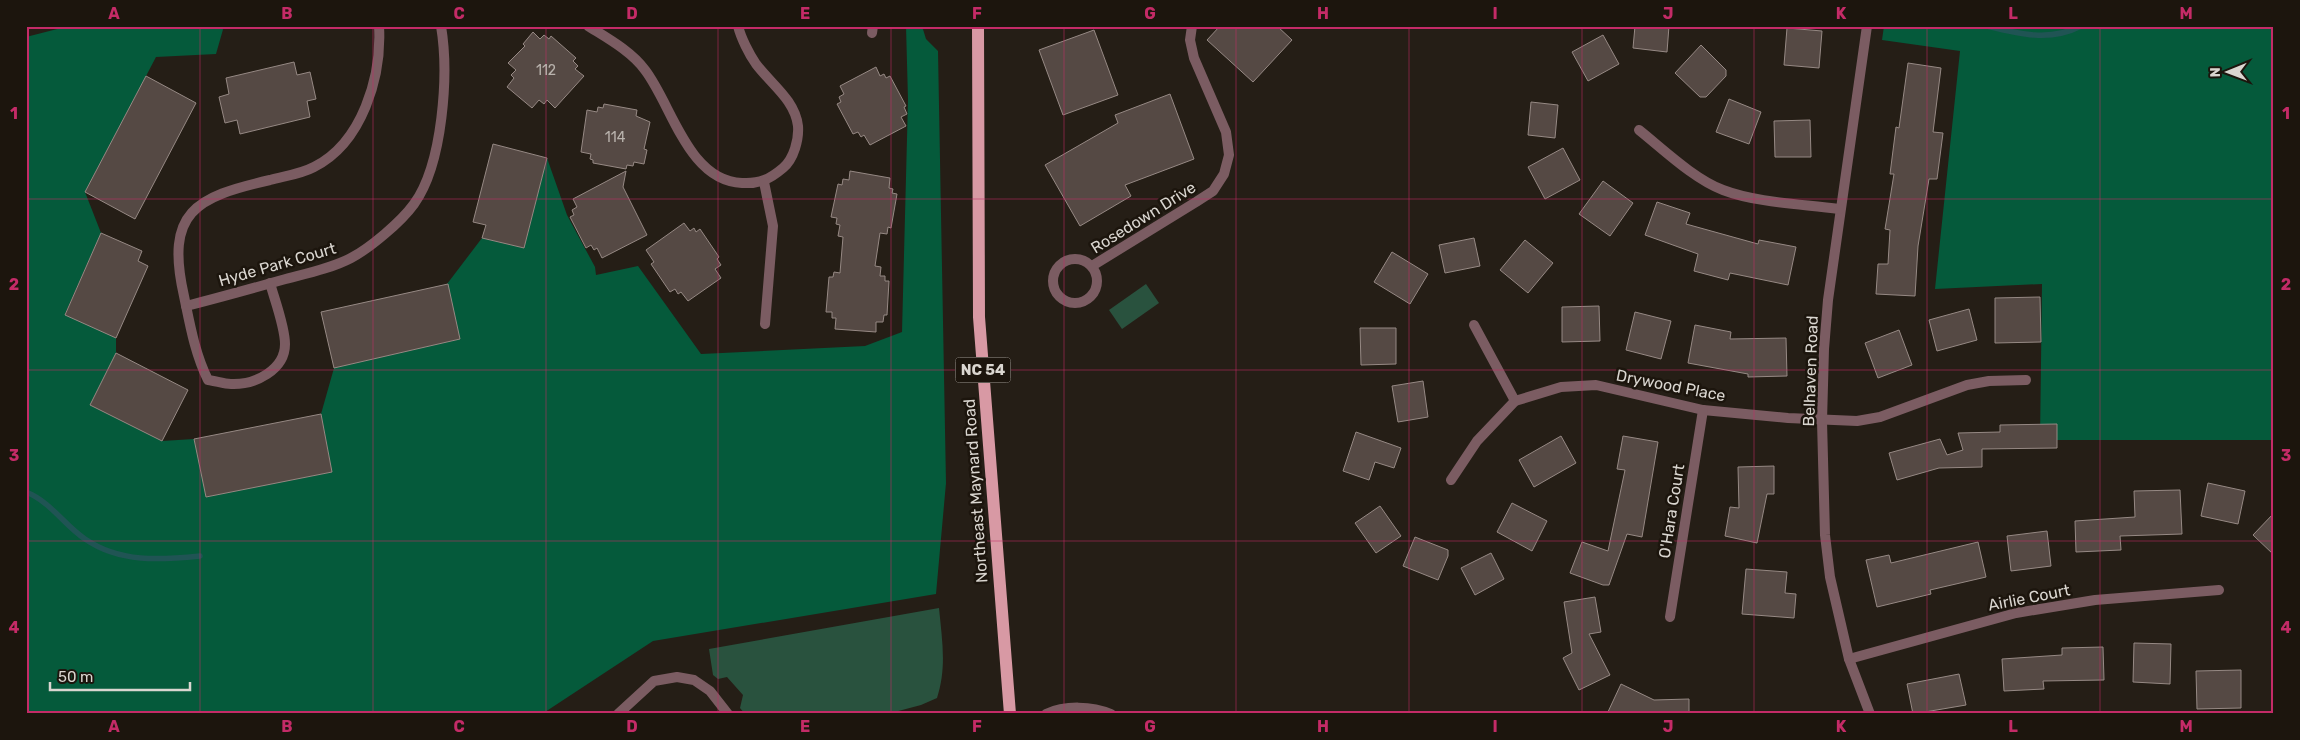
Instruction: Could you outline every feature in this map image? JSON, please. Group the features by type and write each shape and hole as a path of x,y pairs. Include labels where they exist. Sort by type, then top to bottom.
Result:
{"main road":[{"name":"Northeast Maynard Road","path":"978,26 979,317 1010,714"}],"street":[{"path":"270,284 285,343 284,355 278,366 256,380 233,384 208,380 199,361 179,272 180,234 187,218 205,200 228,190 314,168 345,145 368,100 377,60 379,26"},
{"name":"Hyde Park Court","path":"186,306 309,273 351,258 377,239 414,204 423,188 440,131 444,81 441,26"},
{"path":"588,26 609,39 644,68 677,129 696,156 711,171 732,182 764,182 786,166 797,144 798,127 794,108 755,62 738,26"},
{"name":"Rosedown Drive","path":"1092,266 1213,191 1224,174 1229,155 1226,132 1194,58 1190,40 1192,26"},
{"name":"Belhaven Road","path":"1867,26 1839,209 1824,349 1822,421 1825,535 1830,577 1849,659 1870,714"},
{"path":"1639,130 1704,182 1723,190 1749,197 1839,209"},
{"path":"764,182 773,226 765,324"},
{"path":"1072,259 1080,259 1092,266 1097,280 1093,294 1080,302 1073,303 1059,296 1053,284 1056,270 1060,265 1072,259"},
{"path":"1474,325 1515,401"},
{"name":"Drywood Place","path":"1451,480 1477,441 1515,401 1561,387 1596,385 1703,410 1822,421 1857,421 1880,417 1967,385 1988,381 2026,380"},
{"name":"O'Hara Court","path":"1670,617 1703,410"},
{"name":"Airlie Court","path":"1849,659 2016,612 2095,600 2219,590"},
{"path":"618,714 654,681 677,677 694,680 710,691 728,714"},
{"path":"1046,714 1056,709 1097,708 1111,714"}],"green space":[{"path":"69,26 224,26 216,54 156,57 85,192 101,233 65,314 116,338 116,353 90,405 162,441 194,439 206,497 332,472 321,414 334,368 460,339 447,284 482,238 524,248 547,158 567,215 595,267 596,275 638,266 701,354 865,346 902,332 908,100 906,26 922,26 926,39 938,51 946,483 936,594 653,641 542,714 26,714 26,37"},
{"path":"1884,26 2274,26 2274,440 2040,440 2042,284 1935,289 1960,51 1882,40"},
{"path":"1146,284 1159,303 1122,329 1109,310"},
{"path":"939,608 943,653 940,687 937,698 921,705 887,714 745,714 740,708 743,695 727,677 718,679 713,675 709,649"}],"building":[{"path":"1220,26 1277,26 1292,40 1253,82 1207,40"},
{"path":"1635,26 1669,26 1667,52 1633,48"},
{"path":"1787,28 1822,31 1819,68 1784,65"},
{"path":"1094,30 1118,95 1063,115 1039,50"},
{"path":"533,32 540,39 544,35 549,39 551,36 576,58 573,61 578,66 575,69 584,76 555,108 547,100 544,104 539,100 532,108 507,87 514,78 511,75 516,70 508,63 525,46 523,44"},
{"path":"1603,35 1619,64 1588,81 1572,52"},
{"path":"1701,45 1726,70 1726,76 1706,97 1700,97 1675,73"},
{"path":"294,62 297,75 310,72 316,99 307,101 310,117 240,134 237,120 225,123 219,97 229,94 226,78"},
{"path":"1908,63 1941,68 1933,132 1943,133 1937,179 1929,179 1918,246 1915,296 1876,294 1878,264 1888,264 1890,230 1885,229 1894,174 1890,174 1896,127 1899,128"},
{"path":"876,67 880,76 884,74 886,78 890,76 906,106 904,107 907,114 901,117 906,126 870,145 864,135 861,137 858,132 853,134 837,104 841,102 839,97 844,94 840,86"},
{"path":"146,76 196,103 135,219 85,192"},
{"path":"1170,94 1194,159 1125,185 1131,196 1080,226 1045,165 1118,123 1115,115"},
{"path":"1729,99 1761,112 1749,144 1716,132"},
{"path":"1531,102 1558,105 1555,138 1528,135"},
{"path":"604,104 637,110 636,116 650,122 644,149 647,150 644,164 634,162 633,166 627,165 626,169 593,163 593,160 590,159 591,154 581,152 587,110 597,112 598,107 603,108"},
{"path":"1810,120 1811,157 1775,157 1774,121"},
{"path":"493,144 547,158 524,248 482,238 486,225 473,222"},
{"path":"1563,148 1580,180 1545,199 1528,167"},
{"path":"626,171 623,187 647,235 602,258 597,248 594,250 591,245 586,248 570,217 574,215 572,210 577,207 573,199"},
{"path":"850,171 890,178 889,188 893,189 892,193 897,194 891,228 888,227 887,234 880,233 875,266 881,267 880,276 885,276 885,281 889,281 887,315 884,315 883,322 876,322 876,332 835,329 836,318 832,318 832,312 826,312 829,277 833,277 834,272 840,273 843,237 838,236 840,225 836,224 837,218 831,217 838,184 842,185 843,179 849,180"},
{"path":"1603,181 1633,203 1610,236 1579,214"},
{"path":"1657,202 1690,213 1686,224 1758,244 1759,240 1796,247 1788,285 1730,273 1728,280 1694,271 1698,254 1645,235"},
{"path":"684,223 690,231 694,228 696,232 700,229 719,257 717,259 721,265 715,269 721,278 688,301 681,292 678,294 675,289 670,292 651,264 654,262 646,250"},
{"path":"101,233 142,251 138,261 148,266 116,338 65,315"},
{"path":"1474,238 1480,266 1445,273 1439,245"},
{"path":"1525,240 1553,263 1528,293 1500,270"},
{"path":"1392,252 1428,274 1410,304 1374,282"},
{"path":"448,284 460,339 334,368 321,312"},
{"path":"2040,297 2041,342 1995,343 1995,298"},
{"path":"1599,306 1600,341 1562,342 1562,307"},
{"path":"1969,309 1977,340 1937,351 1929,320"},
{"path":"1635,312 1671,321 1661,359 1626,350"},
{"path":"1695,325 1731,332 1730,339 1786,338 1787,376 1748,377 1748,374 1688,363"},
{"path":"1360,328 1396,328 1396,364 1361,365"},
{"path":"1899,330 1912,365 1878,378 1865,343"},
{"path":"116,353 188,390 162,441 90,405"},
{"path":"1423,381 1428,417 1398,422 1392,386"},
{"path":"321,414 332,472 206,497 194,439"},
{"path":"2057,424 2057,448 1982,449 1982,467 1939,468 1897,480 1889,453 1940,439 1947,455 1963,450 1958,433 2000,432 2000,425"},
{"path":"1356,432 1401,448 1394,468 1375,462 1369,480 1343,471"},
{"path":"1561,436 1576,463 1534,487 1519,460"},
{"path":"1623,436 1658,442 1642,537 1627,534 1609,585 1603,585 1570,573 1582,542 1608,551 1625,470 1617,469"},
{"path":"1774,466 1774,494 1767,494 1757,543 1725,536 1730,507 1739,508 1738,467"},
{"path":"2208,483 2245,491 2238,524 2201,516"},
{"path":"2180,490 2182,534 2120,536 2121,550 2076,552 2075,521 2135,517 2134,491"},
{"path":"1512,503 1547,521 1532,551 1497,532"},
{"path":"1380,506 1401,536 1376,553 1355,523"},
{"path":"2274,513 2274,555 2253,535"},
{"path":"2047,531 2051,566 2011,571 2007,536"},
{"path":"1415,537 1448,550 1448,556 1438,580 1403,566"},
{"path":"1978,542 1986,577 1930,590 1931,594 1877,607 1866,560 1889,555 1891,563"},
{"path":"1491,553 1504,579 1475,595 1461,568"},
{"path":"1746,569 1787,572 1785,593 1796,594 1794,618 1742,614"},
{"path":"1595,597 1601,632 1589,634 1610,675 1579,690 1563,658 1572,653 1564,602"},
{"path":"2134,643 2171,644 2170,684 2133,682"},
{"path":"2103,647 2104,680 2043,681 2044,689 2004,691 2002,659 2062,655 2062,648"},
{"path":"2241,670 2241,708 2197,709 2196,671"},
{"path":"1959,674 1966,705 1913,714 1907,684"},
{"path":"1621,684 1654,700 1689,699 1689,714 1607,714"}],"waterway":[{"path":"1987,26 2034,35 2058,34 2081,26"},
{"path":"26,492 43,502 77,533 98,547 126,556 141,558 200,556"}]}
